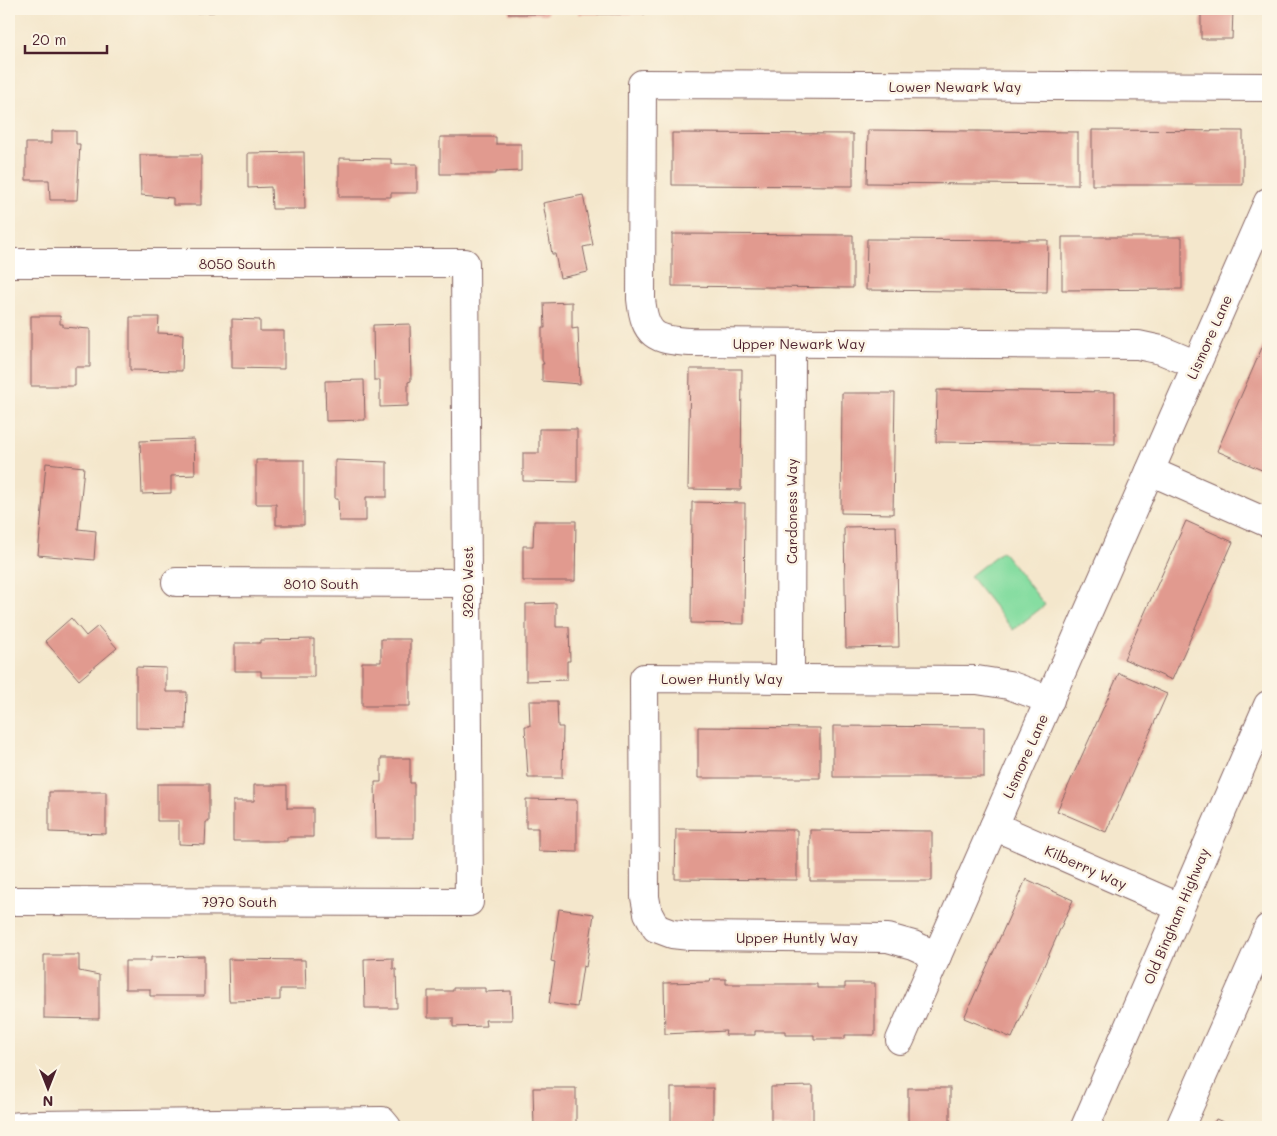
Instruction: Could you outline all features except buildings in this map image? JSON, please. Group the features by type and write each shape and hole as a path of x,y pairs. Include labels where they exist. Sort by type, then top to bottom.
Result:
{"street":[{"name":"Lower Newark Way","path":"642,84 1268,88"},
{"name":"Upper Newark Way","path":"642,84 641,299 647,327 652,334 671,340 791,343 1138,346 1161,350 1197,365"},
{"name":"Lismore Lane","path":"900,1040 1268,202"},
{"name":"8050 South","path":"9,263 465,263"},
{"name":"3260 West","path":"465,263 469,902"},
{"name":"Cardoness Way","path":"790,679 791,343"},
{"path":"1150,471 1268,522"},
{"name":"8010 South","path":"176,582 466,583"},
{"name":"Lower Huntly Way","path":"656,928 648,913 645,898 644,678 977,680 1009,685 1050,700"},
{"name":"Old Bingham Highway","path":"1085,1127 1268,705"},
{"name":"Kilberry Way","path":"994,826 1179,907"},
{"name":"7970 South","path":"9,901 469,902"},
{"name":"Upper Huntly Way","path":"656,928 672,934 690,936 888,938 912,945 937,956"},
{"path":"1180,1127 1268,928"},
{"path":"9,1127 382,1121 387,1127"}],"green space":[{"path":"1002,551 1045,605 1013,630 970,576"}]}
